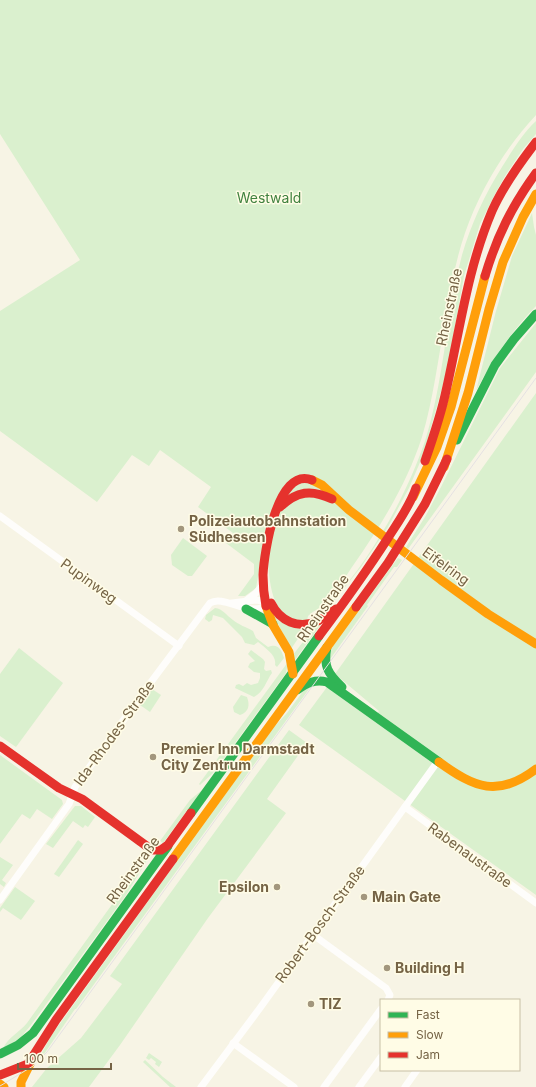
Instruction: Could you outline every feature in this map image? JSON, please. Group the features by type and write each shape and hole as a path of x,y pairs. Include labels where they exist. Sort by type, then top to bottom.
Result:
{"main road":[{"name":"Rheinstraße","path":"0,1054 28,1038 343,605 382,548 412,497 433,438 446,392 470,276 484,231 501,192 521,161 536,142"},
{"path":"412,497 431,462 448,418 462,370 482,286 494,250 506,220 536,173"},
{"path":"444,466 470,383 500,270 519,221 536,194"},
{"name":"Rheinstraße","path":"0,1075 28,1064 65,1008 388,563 425,504 496,364 510,344 536,314"},
{"name":"Eifelring","path":"267,603 263,585 265,558 276,514 287,488 294,481 302,478 308,478 318,482 344,506 422,566 514,631 536,644"},
{"name":"Eifelring","path":"276,514 286,501 302,492 318,492 344,506"},
{"name":"Eifelring","path":"265,558 267,603"},
{"path":"267,603 282,618 292,624 301,625 318,621 343,605"},
{"path":"267,603 273,624 289,652 293,674"},
{"path":"246,605 273,624"},
{"path":"328,644 324,657 328,672 334,680 356,701"},
{"path":"292,694 310,682 327,682 356,701 438,761 469,781 481,785 492,787 504,786 516,782 536,769"},
{"path":"0,746 59,788 82,799 152,850 160,851 168,845"},
{"name":"Rheinstraße","path":"21,1087 20,1085 22,1079 38,1048"},
{"path":"0,1084 4,1087"}],"street":[{"name":"Pupinweg","path":"0,516 179,646"},
{"path":"246,605 263,585"},
{"path":"179,646 210,604 216,601 246,605 258,609 267,603"},
{"name":"Ida-Rhodes-Straße","path":"0,900 69,804 75,787 158,672 179,646"},
{"name":"Robert-Bosch-Straße","path":"201,1087 438,761"},
{"name":"Rabenaustraße","path":"405,807 536,902"},
{"path":"312,934 386,988 390,995 388,999"},
{"path":"324,1087 380,1011"},
{"path":"233,1044 294,1087"},
{"path":"359,1087 380,1058"},
{"path":"405,1087 416,1071"}],"green space":[{"name":"Westwald","path":"0,0 536,0 536,115 514,141 494,170 478,201 465,233 453,277 429,409 416,454 401,488 373,536 334,593 323,605 308,616 307,621 296,620 287,616 280,610 272,592 268,562 259,571 256,588 245,596 238,596 254,574 254,564 226,543 233,533 198,507 211,487 160,450 149,466 132,455 97,502 0,431 0,311 80,260 0,134"},
{"path":"536,121 536,134 523,149 505,176 480,224 464,276 448,366 424,453 409,488 388,527 361,567 330,606 317,617 313,617 331,602 360,567 386,526 408,484 425,441 437,395 452,301 466,243 484,199 496,177 526,131"},
{"path":"532,213 536,235 536,306 503,346 476,391 496,311 512,256"},
{"path":"536,323 536,372 408,549 406,547 425,517 441,487 500,368"},
{"path":"536,393 536,895 299,725 327,687 373,720 379,711 335,674"},
{"path":"183,538 207,556 192,576 188,576 172,565 171,555"},
{"path":"398,558 402,560 397,567 394,567 328,662 333,646"},
{"path":"215,608 224,612 235,622 253,631 256,638 268,647 277,646 282,652 284,658 277,667 275,665 274,658 267,649 258,642 254,645 245,643 242,637 223,618 213,615 212,620 209,622 205,619 206,615"},
{"path":"274,616 305,628 291,649"},
{"path":"322,623 294,661 293,655 309,634 311,627"},
{"path":"19,648 63,683 16,747 0,736 0,674"},
{"path":"251,650 263,659 265,662 264,669 266,671 271,670 272,673 263,689 254,697 235,688 236,685 239,684 243,686 247,683 251,685 258,683 260,673 254,672 248,667 250,663 255,661 248,654"},
{"path":"288,662 286,673 217,768 200,785 199,784"},
{"path":"312,685 37,1062 51,1036 274,727 287,713 304,690"},
{"path":"152,689 161,695 150,712 140,705"},
{"path":"241,695 247,697 248,708 243,714 240,715 234,712 233,707"},
{"path":"289,730 307,743 267,799 286,813 208,918 120,1045 89,1087 32,1087 47,1068 81,1038 122,984 110,976"},
{"path":"0,755 62,800 63,804 52,819 37,809 30,819 22,814 0,844"},
{"path":"202,790 163,843 160,841 190,800"},
{"path":"75,806 81,806 95,817 88,827 85,825 83,828 73,821 53,848 46,844"},
{"path":"78,840 83,844 59,877 54,874"},
{"path":"0,857 13,865 2,880 6,883 4,887 0,884"},
{"path":"146,857 146,862 126,895 31,1025 21,1037 3,1049 7,1042 27,1023"},
{"path":"15,887 35,901 21,920 3,908 0,912 0,908"},
{"path":"149,1053 162,1062 159,1067 151,1058 149,1060 146,1058"},
{"path":"145,1060 176,1087 170,1087 143,1062"}],"tram line":[{"path":"0,1086 33,1066 47,1052 536,378"}],"traffic: fast":[{"path":"457,440 495,365 514,339 536,314"},
{"path":"246,609 273,624"},
{"path":"191,813 319,636"},
{"path":"327,647 326,665 330,674 342,687"},
{"path":"297,690 311,682 327,682 439,762"},
{"path":"0,1054 18,1045 33,1033 168,846"}],"traffic: slow":[{"path":"444,467 468,393 489,309 503,262 523,217 536,194"},
{"path":"413,497 437,447 451,407 485,276"},
{"path":"312,480 322,485 349,510 441,580 488,614 536,644"},
{"path":"266,606 273,625 289,652 293,674"},
{"path":"173,859 356,607"},
{"path":"439,762 464,778 487,786 510,784 536,769"},
{"path":"21,1087 21,1082 32,1060"},
{"path":"0,1084 4,1087"}],"traffic: jam":[{"path":"425,461 442,409 470,278 483,233 492,211 506,184 536,142"},
{"path":"485,276 506,222 536,173"},
{"path":"356,607 388,563 425,504 447,459"},
{"path":"266,606 263,583 264,564 266,549 275,514 281,498 290,486 300,479 312,480"},
{"path":"319,636 380,551 407,508 416,488"},
{"path":"280,507 292,498 304,493 317,494 332,499"},
{"path":"271,603 279,615 290,622 303,625 318,621 336,609"},
{"path":"0,746 59,788 82,799 152,850 161,850 168,845 191,813"},
{"path":"0,1075 28,1064 56,1020 173,859"}],"place":[{"name":"Polizeiautobahnstation Südhessen","path":"181,529"},
{"name":"Premier Inn Darmstadt City Zentrum","path":"153,757"},
{"name":"Epsilon","path":"277,887"},
{"name":"Main Gate","path":"364,897"},
{"name":"Building H","path":"387,968"},
{"name":"TIZ","path":"311,1004"}]}
